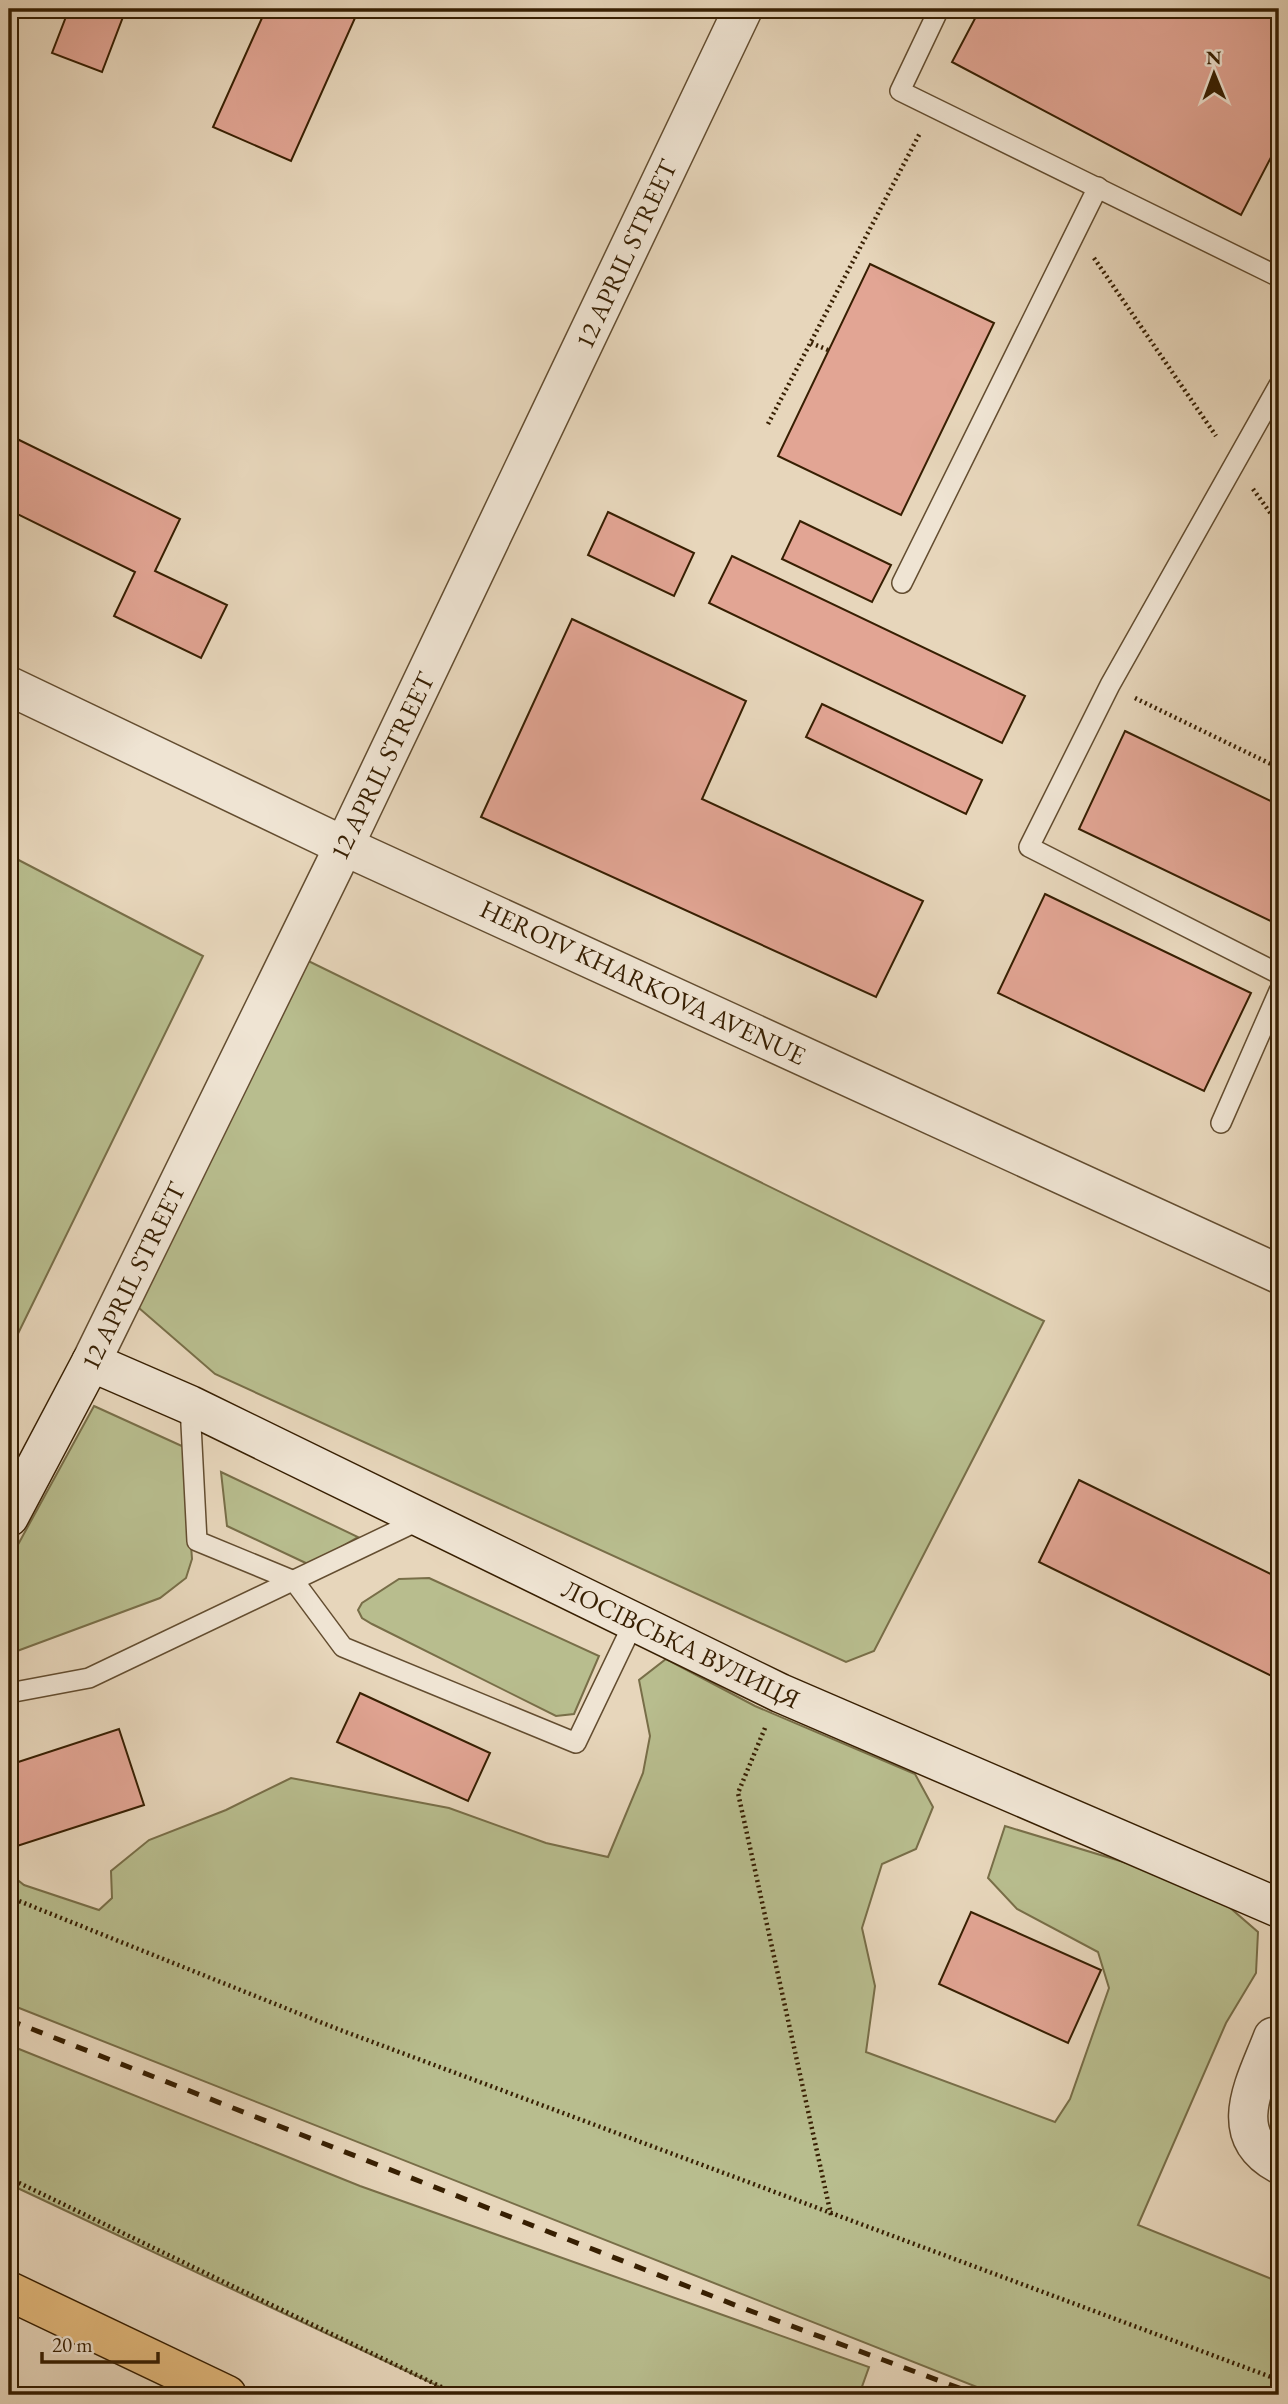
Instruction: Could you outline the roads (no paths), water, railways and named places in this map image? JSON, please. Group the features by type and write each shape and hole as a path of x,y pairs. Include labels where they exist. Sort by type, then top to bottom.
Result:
{"main road":[{"path":"9,2291 227,2395"}],"street":[{"name":"12 APRIL STREET","path":"9,1517 92,1362 344,846 743,9"},
{"name":"HEROIV KHARKOVA AVENUE","path":"9,686 344,846 1279,1274"},
{"name":"ЛОСІВСЬКА ВУЛИЦЯ","path":"92,1362 190,1405 780,1693 1279,1908"},
{"path":"1277,2033 1247,2118 1251,2139 1262,2155 1279,2164"}],"lane":[{"path":"939,9 900,91 1279,277"},
{"path":"902,583 1098,187"},
{"path":"1279,385 1110,685 1028,847 1279,974"},
{"path":"1221,1123 1279,991"},
{"path":"190,1405 197,1541 294,1581 343,1647 576,1743 634,1622"},
{"path":"9,1693 89,1678 424,1518"}],"railway":[{"path":"9,2020 740,2307 978,2395"}]}
